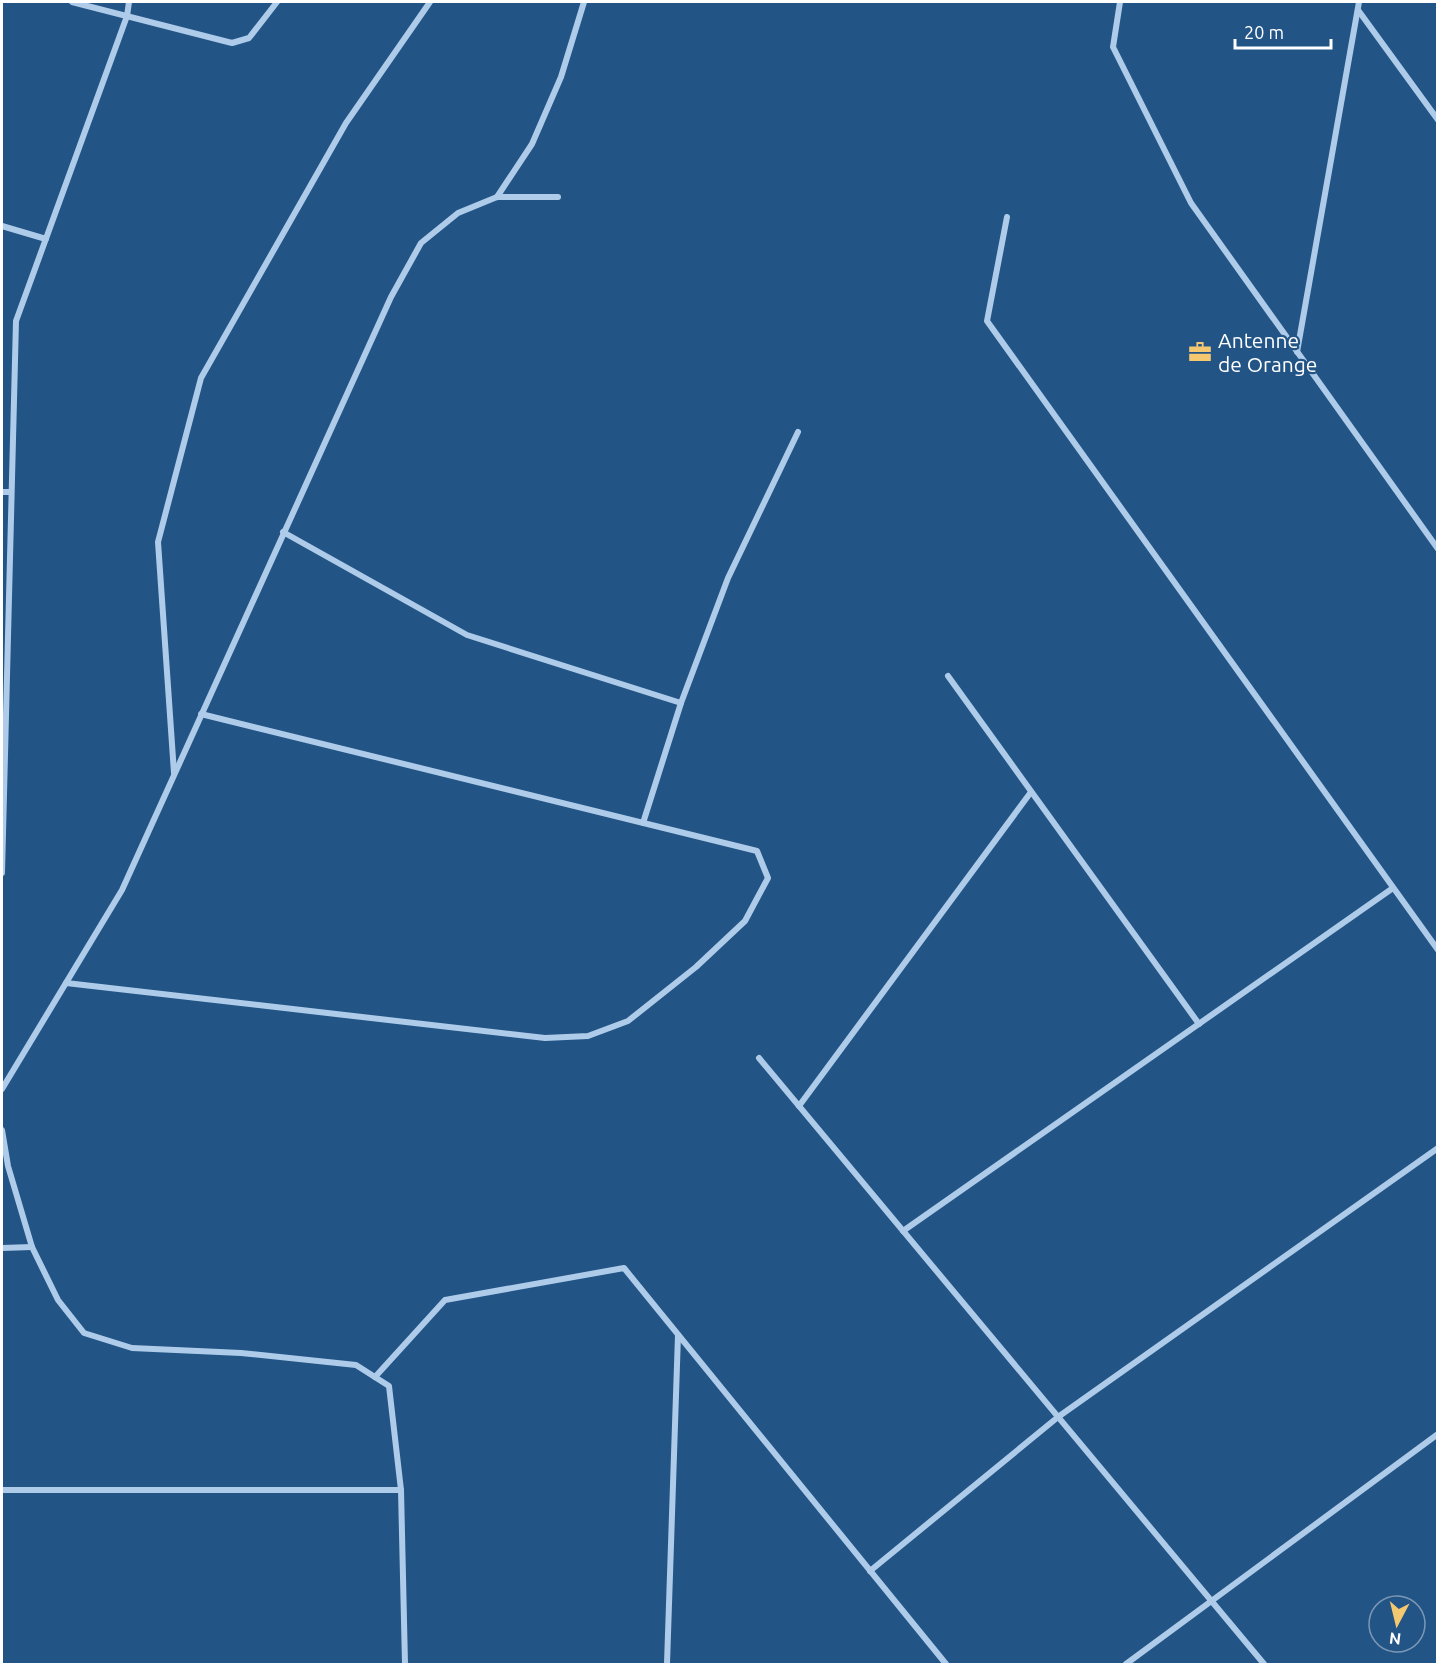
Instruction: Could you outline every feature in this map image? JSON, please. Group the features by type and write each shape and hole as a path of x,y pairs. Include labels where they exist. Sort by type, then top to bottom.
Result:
{"street":[{"path":"72,2 232,43 249,38 277,2"},
{"path":"2,873 16,321 127,16 129,2"},
{"path":"174,774 158,542 201,378 346,123 430,2"},
{"path":"496,197 532,144 561,77 584,2"},
{"path":"1120,2 1113,47 1191,203 1437,549"},
{"path":"1298,352 1359,2"},
{"path":"1358,10 1437,118"},
{"path":"2,1089 122,890 390,297 421,243 458,213 496,197 558,197"},
{"path":"1007,217 987,321 1437,950"},
{"path":"2,226 46,239"},
{"path":"643,823 681,703 728,578 798,432"},
{"path":"2,492 11,492"},
{"path":"284,532 467,635 681,703"},
{"path":"948,676 1199,1024"},
{"path":"66,983 545,1038 588,1036 628,1021 696,967 745,921 768,878 757,851 201,714"},
{"path":"799,1106 1031,792"},
{"path":"903,1231 1393,888"},
{"path":"759,1058 1264,1665"},
{"path":"2,1130 8,1166 32,1247 58,1300 84,1334 132,1348 241,1353 356,1365 389,1386 401,1490 405,1665"},
{"path":"870,1571 1058,1417 1437,1148"},
{"path":"2,1248 32,1247"},
{"path":"375,1377 445,1300 624,1268 946,1665"},
{"path":"668,1665 678,1335"},
{"path":"1126,1665 1437,1434"},
{"path":"2,1490 401,1490"}],"place":[{"name":"Antenne de Orange","path":"1200,352"}]}
